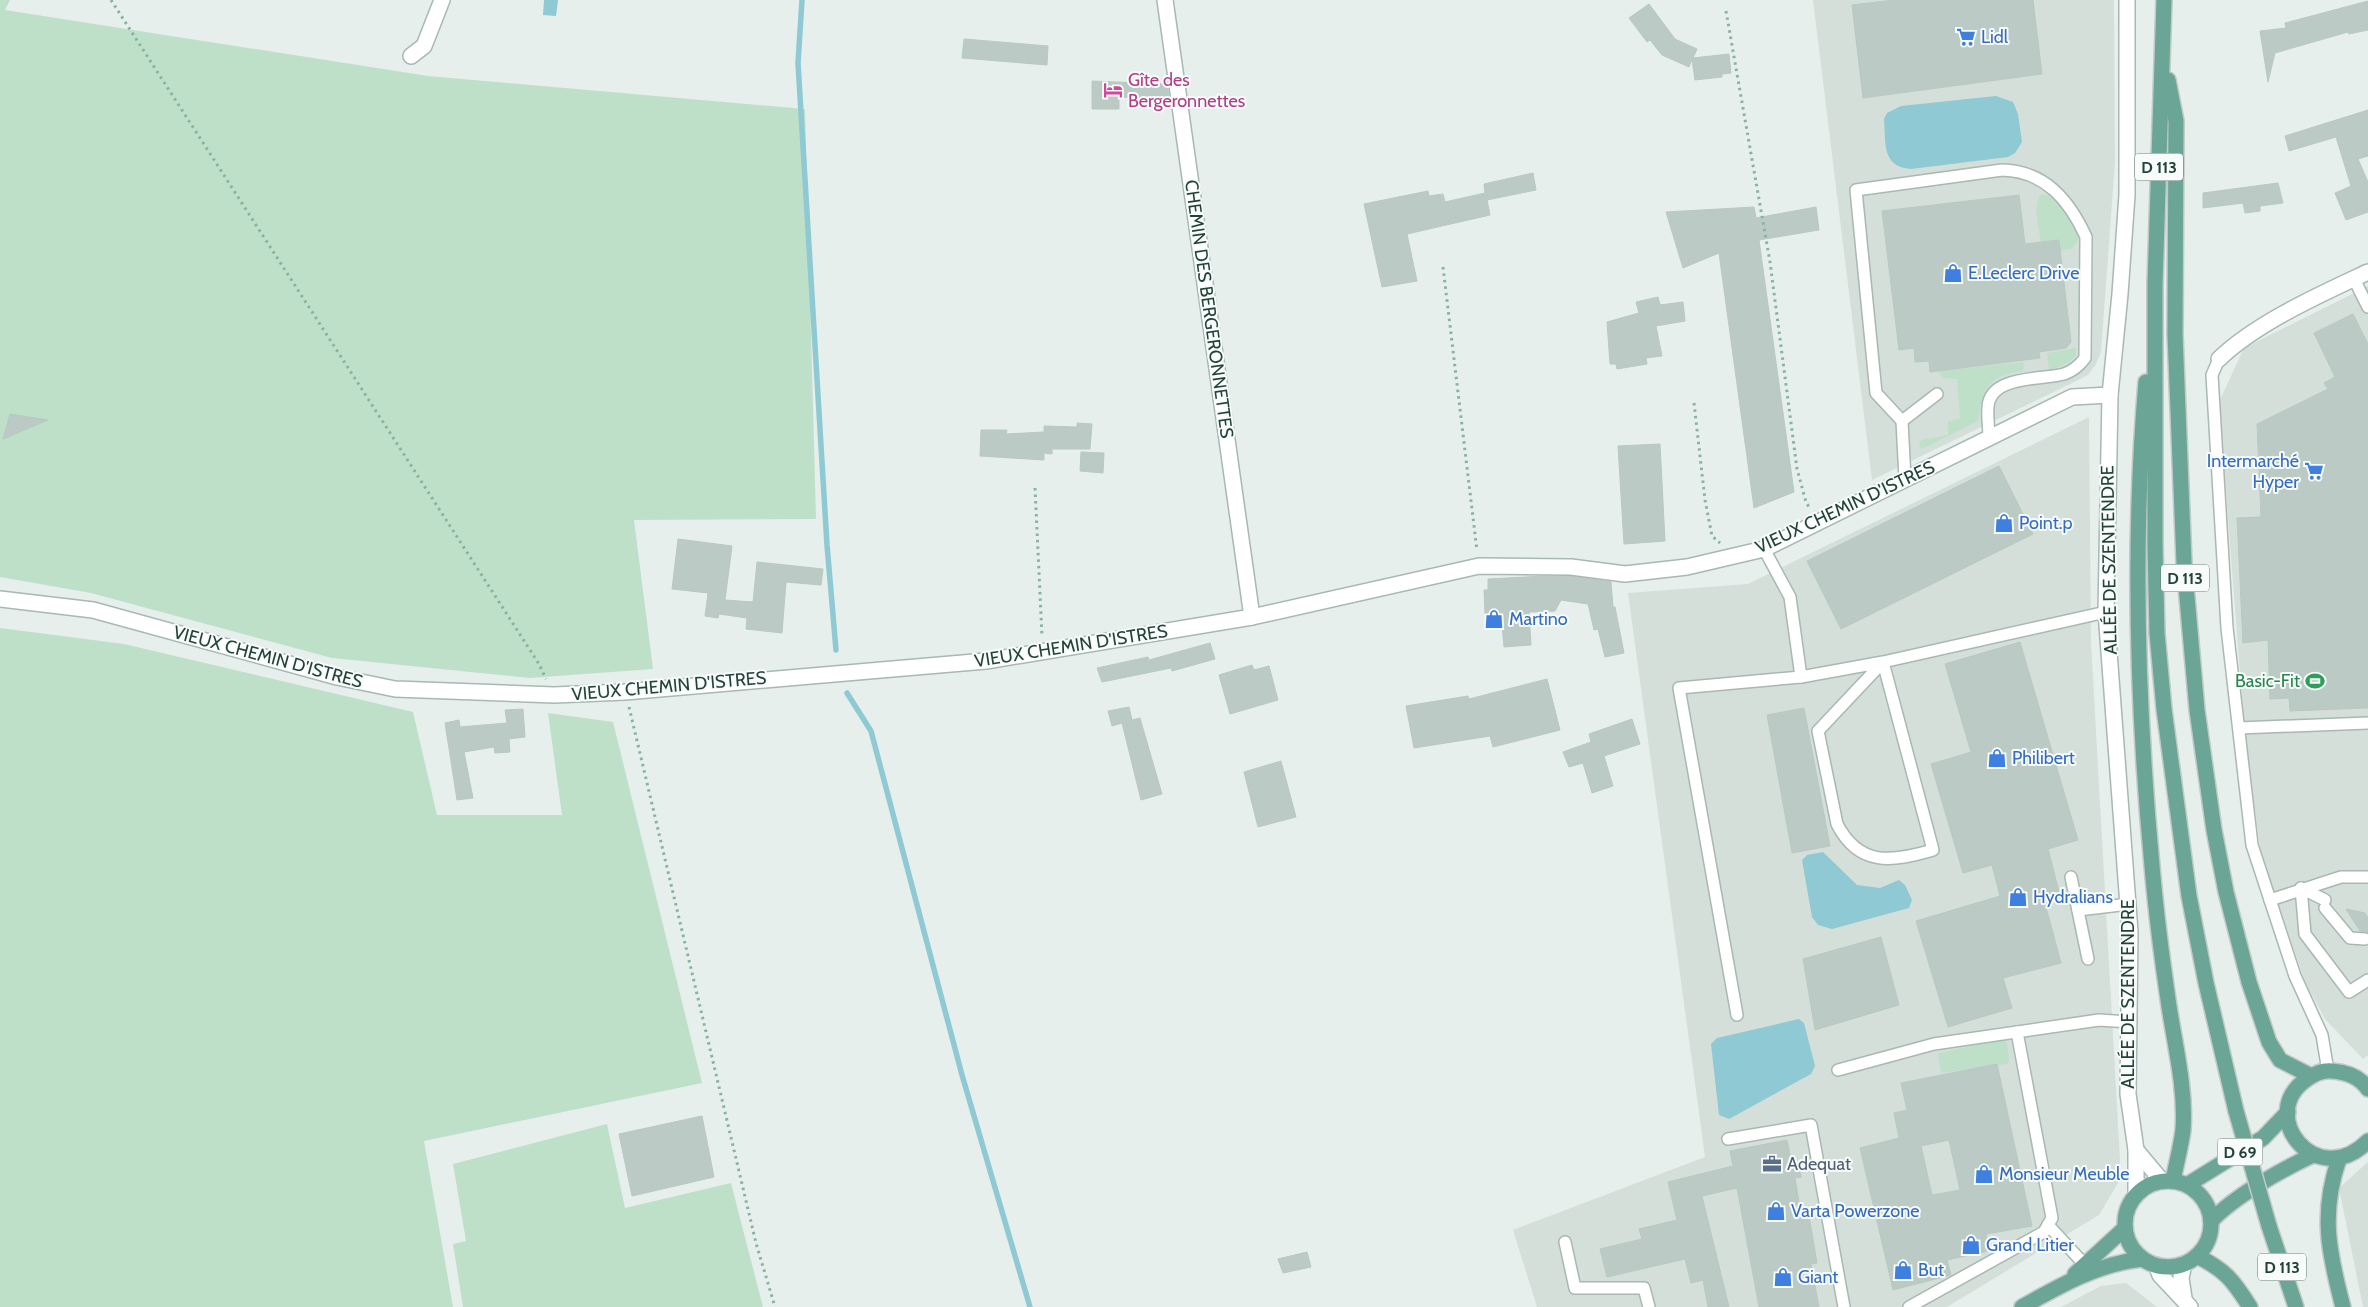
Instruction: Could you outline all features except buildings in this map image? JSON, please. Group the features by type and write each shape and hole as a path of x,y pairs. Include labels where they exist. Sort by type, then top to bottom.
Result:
{"main road":[{"name":"D 113","path":"2164,0 2155,284 2155,544 2157,633 2164,709 2189,896 2212,1012 2236,1111 2269,1226 2296,1307"},
{"name":"D 113","path":"2163,50 2176,121 2175,334 2183,553 2197,710 2214,830 2226,892 2247,973 2269,1042 2280,1060 2311,1076"},
{"path":"2155,284 2141,437 2137,606 2139,686 2148,828 2163,966 2183,1103 2183,1130 2174,1183"},
{"path":"2368,1089 2361,1076 2328,1071 2311,1076 2294,1091 2288,1112 2289,1126 2294,1138 2302,1148 2313,1155 2326,1159 2339,1159 2350,1156 2368,1141"},
{"name":"D 69","path":"2174,1183 2263,1138 2288,1112"},
{"name":"D 69","path":"2211,1221 2223,1208 2286,1168 2313,1155"},
{"path":"2339,1159 2330,1190 2328,1232 2330,1255 2344,1307"},
{"path":"2022,1307 2067,1282 2107,1265 2149,1262 2170,1267 2191,1260 2205,1246 2210,1234 2211,1221 2204,1201 2174,1183 2143,1188 2136,1195 2125,1216 2127,1240 2134,1251 2149,1262"},
{"path":"2067,1282 2125,1228"},
{"path":"2191,1260 2220,1268 2237,1286 2250,1307"}],"street":[{"path":"411,56 424,46 442,0"},
{"name":"CHEMIN DES BERGERONNETTES","path":"1165,0 1252,617"},
{"name":"ALLÉE DE SZENTENDRE","path":"2127,0 2127,195 2110,395 2106,612 2129,904 2128,1094 2136,1150 2136,1195"},
{"path":"2220,359 2235,344 2322,293 2368,272"},
{"name":"VIEUX CHEMIN D'ISTRES","path":"0,599 93,610 337,677 394,689 554,695 625,692 986,661 1252,617 1479,566 1571,567 1625,574 1687,567 1764,549 2072,397 2110,395"},
{"path":"2136,1150 2174,1183"},
{"path":"2187,1303 2181,1278 2191,1260"},
{"path":"2149,1262 2187,1303"}],"lane":[{"path":"1906,479 1902,422 1876,393 1856,190 2002,170 2019,170 2035,176 2051,188 2067,204 2078,220 2086,237 2085,358 2077,368 2064,374 2025,379 1998,388 1990,397 1988,406 1989,438"},
{"path":"2354,279 2368,307"},
{"path":"2220,359 2212,374 2227,628 2252,845 2295,976 2322,1035 2328,1071"},
{"path":"1902,422 1937,394"},
{"path":"1764,549 1790,598 1801,677"},
{"path":"1737,1014 1678,688 1801,677 1883,662 2106,612"},
{"path":"1883,662 1933,850 1909,857 1875,859 1859,852 1844,838 1837,824 1818,731 1883,662"},
{"path":"2239,728 2368,723"},
{"path":"2071,877 2088,959"},
{"path":"2270,900 2302,888 2341,877 2368,877"},
{"path":"2302,888 2325,904 2350,938 2365,939"},
{"path":"2302,888 2305,934 2349,992 2368,980"},
{"path":"2078,910 2129,904"},
{"path":"1838,1070 1934,1044 2099,1020 2129,1022"},
{"path":"1909,1307 2044,1232 2052,1218 2018,1032"},
{"path":"1728,1139 1811,1125 1844,1307"},
{"path":"2048,1225 2085,1265"},
{"path":"1565,1242 1575,1288 1644,1288 1649,1307"}],"path":[{"path":"111,0 539,664 554,695"},
{"path":"1726,11 1770,262 1797,469 1806,502 1818,523"},
{"path":"1443,267 1479,566"},
{"path":"1694,403 1705,500 1712,536 1733,556"},
{"path":"1035,488 1043,652"},
{"path":"625,692 754,1233 775,1307"}],"shaded area":[{"path":"1813,0 2114,0 2115,162 2101,352 2096,364 2088,375 1872,480"},
{"path":"2368,286 2368,1055 2363,1059 2325,1019 2306,984 2261,854 2245,737 2219,402 2244,348"},
{"path":"2089,417 2091,642 2121,1178 2099,1215 1947,1307 1537,1307 1513,1230 1705,1157 1628,593 1748,584"},
{"path":"2368,1162 2368,1307 2363,1307 2339,1188"},
{"path":"2126,1283 2157,1307 2061,1307 2101,1286"}],"green space":[{"path":"0,0 10,0 5,10 428,76 805,109 816,519 634,520 653,669 530,678 332,658 91,593 0,577"},
{"path":"2041,194 2054,199 2072,218 2078,233 2078,240 2071,249 2060,250 2059,240 2041,242 2037,204"},
{"path":"2076,348 2076,356 2073,359 2064,365 2049,370 2047,353"},
{"path":"2024,362 2023,371 2002,376 1989,385 1982,400 1978,421 1922,449 1919,446 1921,440 1948,435 1948,421 1960,419 1957,379 1943,378 1938,371"},
{"path":"0,628 124,644 413,712 437,815 562,815 548,713 613,722 702,1083 424,1141 453,1307 0,1307"},
{"path":"2002,1039 2007,1042 2009,1060 2007,1064 1941,1073 1938,1053"},
{"path":"607,1124 625,1208 731,1183 763,1307 463,1307 453,1244 466,1241 453,1164"}],"water":[{"path":"544,0 558,0 556,16 543,15"},
{"path":"1996,96 2013,102 2018,114 2022,142 2015,153 2008,157 1911,169 1894,164 1890,158 1887,152 1885,136 1884,119 1887,113 1901,106"},
{"path":"1823,852 1857,885 1880,888 1899,880 1905,885 1912,900 1909,908 1832,929 1818,925 1812,917 1802,860 1807,855"},
{"path":"1799,1019 1804,1023 1815,1066 1811,1074 1729,1119 1719,1115 1711,1044 1717,1038"}],"waterway":[{"path":"802,0 798,63 827,545 836,650"},
{"path":"847,693 871,731 962,1075 1030,1307"}],"place":[{"name":"Lidl","path":"1966,37"},
{"name":"Gîte des Bergeronnettes","path":"1113,90"},
{"name":"E.Leclerc Drive","path":"1953,273"},
{"name":"Intermarché Hyper","path":"2314,471"},
{"name":"Point.p","path":"2004,523"},
{"name":"Martino","path":"1494,619"},
{"name":"Basic-Fit","path":"2315,681"},
{"name":"Philibert","path":"1997,758"},
{"name":"Hydralians","path":"2018,897"},
{"name":"Adequat","path":"1772,1164"},
{"name":"Monsieur Meuble","path":"1984,1174"},
{"name":"Varta Powerzone","path":"1776,1211"},
{"name":"Grand Litier","path":"1971,1245"},
{"name":"But","path":"1903,1270"},
{"name":"Giant","path":"1783,1277"}]}
